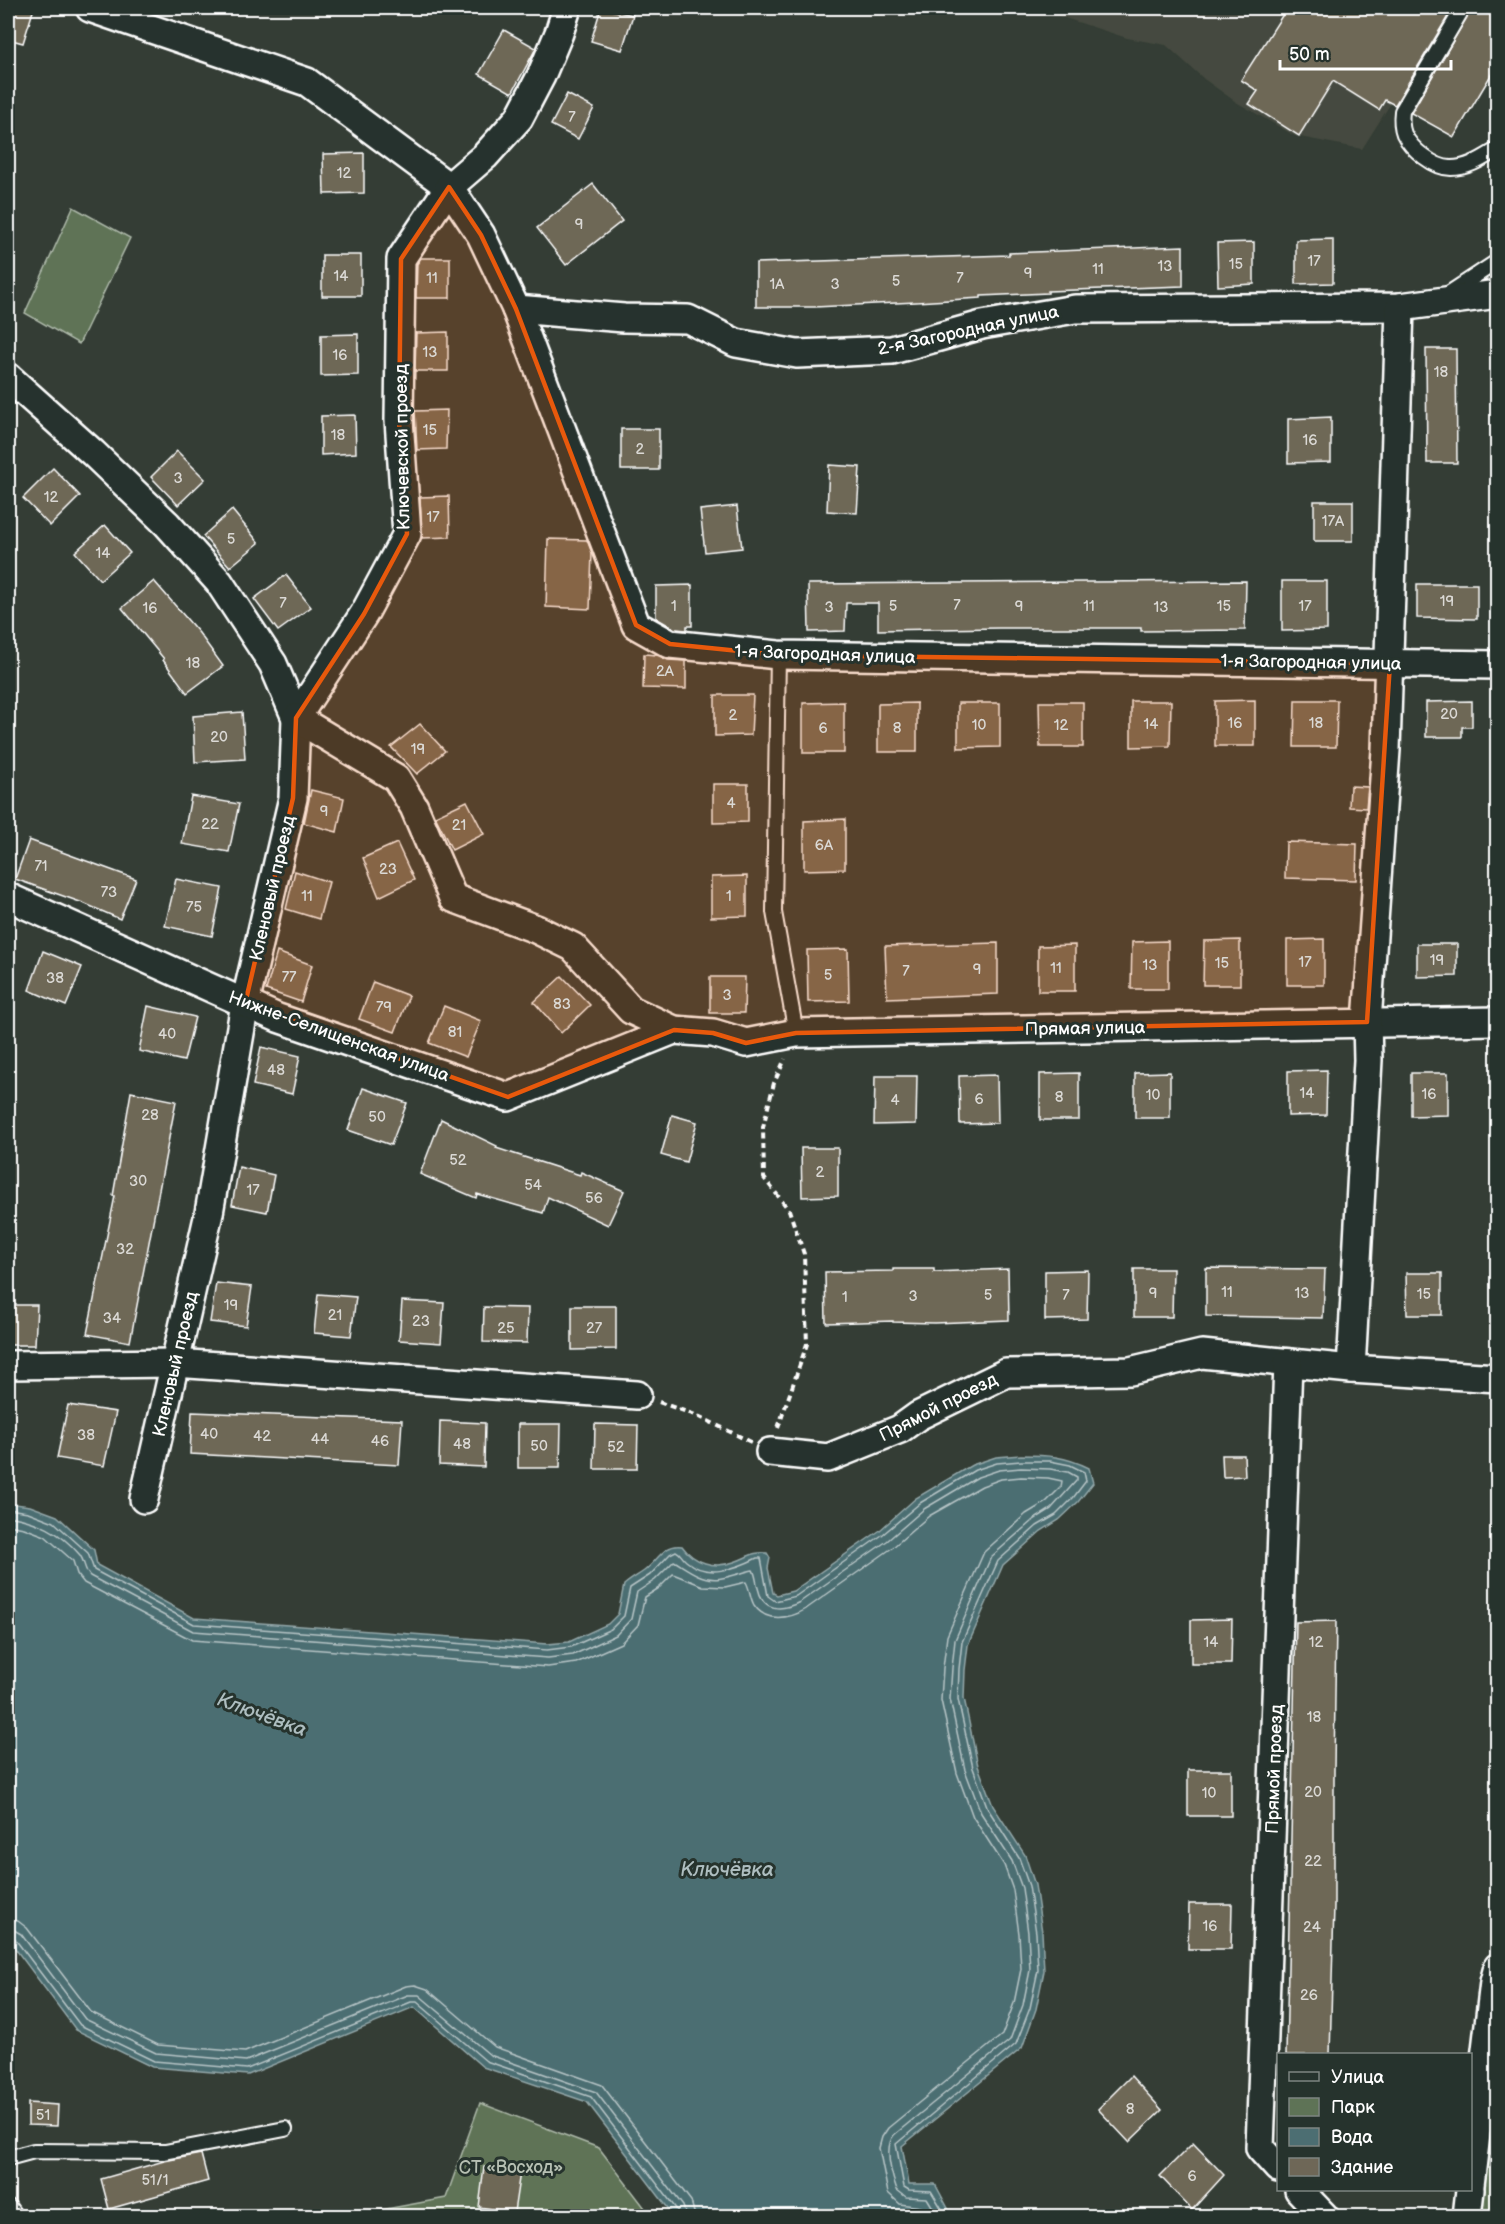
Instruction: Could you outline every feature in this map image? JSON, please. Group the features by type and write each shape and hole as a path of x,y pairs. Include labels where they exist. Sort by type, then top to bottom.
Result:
{"street":[{"path":"90,8 307,82 448,188"},
{"name":"Ключевской проезд","path":"296,718 364,614 407,534 399,420 400,259 448,188 485,156 519,118 559,33 567,8"},
{"name":"1-я Загородная улица","path":"448,188 481,235 516,309 636,626 670,644 778,655 1497,665"},
{"name":"2-я Загородная улица","path":"516,309 624,318 688,319 736,343 797,354 892,350 982,325 1075,309 1400,307 1497,294"},
{"path":"1351,1369 1368,1071 1367,1022 1386,750 1400,307"},
{"name":"Кленовый проезд","path":"8,377 126,484 219,582 273,664 296,718 293,798 245,1004 209,1213 144,1499"},
{"path":"296,718 396,778 414,807 453,898 536,929 573,947 631,1010 674,1030"},
{"name":"Нижне-Селищенская улица","path":"8,897 278,1018 507,1097 674,1030"},
{"name":"Прямая улица","path":"674,1030 713,1033 746,1043 796,1033 1497,1021"},
{"name":"Прямой проезд","path":"770,1452 828,1458 900,1429 918,1416 1006,1373 1130,1371 1202,1354 1351,1369 1497,1378"},
{"path":"8,1365 175,1363 637,1395"},
{"name":"Прямой проезд","path":"1277,2167 1260,2148 1288,1363"},
{"path":"1472,2168 1497,1967"},
{"path":"1300,2191 1324,2217"},
{"path":"1467,2217 1470,2191"}],"lane":[{"path":"1463,8 1402,111 1401,124 1404,135 1415,149 1431,162 1449,168 1468,166 1497,149"},
{"path":"1439,301 1497,261"},
{"path":"778,655 774,912 796,1033"},
{"path":"8,2158 34,2151 165,2152 285,2129"},
{"path":"8,2206 15,2217"}],"path":[{"path":"637,1395 698,1416 770,1452 807,1344 804,1254 789,1210 764,1178 763,1127 774,1083 796,1033"}],"highlighted area":[{"path":"449,187 481,235 516,309 636,625 670,644 778,655 1390,663 1367,1022 796,1033 746,1043 713,1033 674,1030 508,1097 245,1004 293,798 296,718 364,614 407,534 399,420 401,259"}],"shaded area":[{"path":"1034,8 1451,8 1362,149 1295,136 1236,102 1204,79 1166,45 1127,38"}],"green space":[{"path":"73,207 130,238 79,344 25,313"},
{"path":"1497,2023 1497,2216 1476,2216"},
{"name":"СТ «Восход»","path":"480,2103 599,2148 651,2216 348,2216 446,2198"}],"water":[{"name":"Ключёвка","path":"1021,1455 1056,1457 1080,1464 1089,1468 1093,1483 1078,1502 1059,1520 1041,1531 1003,1565 968,1645 965,1670 964,1698 978,1766 993,1806 1025,1855 1035,1885 1042,1932 1044,1971 1036,2009 1022,2048 902,2146 909,2184 935,2184 949,2210 990,2216 674,2216 587,2102 483,2067 414,2007 248,2075 152,2067 76,2030 8,1939 8,1503 30,1506 57,1516 94,1550 97,1565 194,1618 547,1644 569,1642 608,1624 618,1614 624,1585 649,1567 670,1547 682,1546 692,1557 705,1563 719,1565 754,1554 767,1553 770,1558 768,1568 773,1593 777,1595 793,1591 879,1531 916,1498 972,1465 996,1457"}],"building":[{"path":"8,8 34,8 23,43 8,39"},
{"path":"601,8 633,15 622,50 591,41"},
{"path":"1287,8 1453,8 1395,105 1385,100 1379,110 1333,81 1299,136 1249,104 1258,91 1241,80"},
{"path":"1472,8 1497,8 1497,65 1454,137 1411,113"},
{"path":"504,30 536,48 512,93 479,74"},
{"path":"567,94 594,108 578,139 551,125"},
{"path":"364,153 364,193 324,194 323,154"},
{"path":"593,184 622,221 566,265 537,228"},
{"path":"1333,239 1333,283 1296,284 1296,240"},
{"path":"1254,242 1254,284 1218,286 1217,243"},
{"path":"1183,246 1183,286 1048,291 1048,293 981,296 981,298 815,307 756,307 756,263 1009,255 1009,253"},
{"path":"322,255 361,255 361,296 322,296"},
{"path":"421,258 450,258 450,298 416,298 417,264"},
{"path":"448,332 448,371 415,371 416,333"},
{"path":"358,334 358,375 321,376 321,335"},
{"path":"1426,349 1456,349 1457,463 1427,463"},
{"path":"447,410 446,449 417,450 415,411"},
{"path":"355,415 356,453 321,455 321,416"},
{"path":"1331,417 1331,462 1288,463 1288,419"},
{"path":"621,429 659,429 659,470 621,470"},
{"path":"177,451 205,479 178,505 151,477"},
{"path":"829,465 860,467 857,513 827,511"},
{"path":"53,468 80,496 50,526 23,498"},
{"path":"449,496 450,537 422,538 420,497"},
{"path":"1314,501 1353,501 1353,541 1314,541"},
{"path":"737,506 742,548 705,552 700,510"},
{"path":"232,510 259,543 230,567 203,536"},
{"path":"105,525 130,553 100,580 75,552"},
{"path":"548,539 587,540 592,553 590,609 546,607"},
{"path":"286,575 311,607 278,631 254,599"},
{"path":"154,581 199,633 223,666 187,693 164,659 122,608"},
{"path":"1246,581 1245,630 1141,631 1141,628 999,628 878,630 878,603 846,603 845,631 809,632 808,584"},
{"path":"1282,581 1327,581 1327,630 1282,631"},
{"path":"1417,584 1477,584 1477,619 1417,618"},
{"path":"692,585 692,626 687,626 687,630 675,629 656,618 656,586"},
{"path":"644,654 657,655 668,660 686,661 686,689 643,688"},
{"path":"715,695 753,695 751,735 715,736"},
{"path":"1255,700 1255,746 1215,746 1215,701"},
{"path":"1295,700 1337,700 1336,747 1294,747"},
{"path":"1131,701 1171,701 1170,746 1131,747"},
{"path":"1472,701 1472,727 1462,727 1462,737 1426,737 1426,702"},
{"path":"844,702 844,753 803,753 803,703"},
{"path":"1039,702 1083,702 1083,747 1040,747"},
{"path":"917,703 917,752 878,752 878,704"},
{"path":"958,703 1000,703 1000,747 958,748"},
{"path":"242,712 245,759 195,762 193,716"},
{"path":"420,724 445,751 417,774 391,747"},
{"path":"713,784 748,784 748,822 713,823"},
{"path":"1350,786 1368,787 1366,808 1349,807"},
{"path":"311,790 344,798 337,832 304,823"},
{"path":"191,796 239,804 229,852 182,844"},
{"path":"467,801 484,834 452,850 435,816"},
{"path":"845,819 845,869 804,870 804,821"},
{"path":"29,840 136,879 120,919 15,879"},
{"path":"1286,842 1357,844 1356,880 1285,878"},
{"path":"397,843 414,880 379,897 363,858"},
{"path":"295,871 329,882 319,919 286,909"},
{"path":"747,876 747,916 711,917 711,877"},
{"path":"176,879 222,888 212,936 165,926"},
{"path":"1324,939 1324,985 1287,985 1287,940"},
{"path":"1240,940 1240,985 1203,985 1204,941"},
{"path":"1168,941 1168,989 1131,989 1132,942"},
{"path":"998,943 998,994 887,998 885,946"},
{"path":"1417,944 1457,944 1457,976 1417,977"},
{"path":"1075,945 1075,991 1038,991 1038,946"},
{"path":"848,949 849,1001 808,1002 807,950"},
{"path":"43,951 82,967 66,1006 29,990"},
{"path":"277,952 312,965 301,1002 266,990"},
{"path":"562,976 590,1005 561,1033 534,1002"},
{"path":"710,977 745,977 744,1013 710,1013"},
{"path":"373,982 409,996 395,1032 359,1019"},
{"path":"148,1006 195,1017 184,1061 139,1051"},
{"path":"444,1006 481,1021 466,1057 429,1043"},
{"path":"261,1047 300,1056 292,1094 253,1085"},
{"path":"1327,1070 1326,1115 1288,1116 1288,1071"},
{"path":"1170,1072 1170,1118 1135,1118 1135,1073"},
{"path":"1079,1073 1079,1120 1040,1120 1040,1074"},
{"path":"1411,1073 1448,1073 1448,1115 1411,1116"},
{"path":"997,1075 998,1123 960,1124 959,1076"},
{"path":"875,1076 917,1076 916,1124 874,1125"},
{"path":"363,1088 407,1103 391,1145 348,1130"},
{"path":"131,1092 176,1101 130,1342 87,1334 115,1196 113,1196"},
{"path":"672,1115 697,1122 686,1162 661,1155"},
{"path":"441,1119 497,1146 496,1148 580,1175 581,1172 624,1191 608,1225 548,1197 543,1213 477,1194 476,1198 420,1174"},
{"path":"801,1148 838,1148 838,1196 802,1197"},
{"path":"239,1167 274,1175 267,1212 232,1205"},
{"path":"1206,1268 1325,1269 1323,1318 1206,1316"},
{"path":"893,1269 934,1269 934,1272 1008,1269 1009,1320 826,1323 825,1272 893,1271"},
{"path":"1134,1269 1173,1269 1172,1317 1134,1317"},
{"path":"1088,1270 1087,1319 1045,1320 1045,1271"},
{"path":"1406,1273 1442,1273 1442,1315 1407,1315"},
{"path":"216,1283 252,1287 246,1326 210,1322"},
{"path":"318,1294 356,1297 351,1336 314,1333"},
{"path":"402,1301 444,1303 441,1343 399,1340"},
{"path":"8,1305 37,1305 35,1345 8,1345"},
{"path":"572,1306 616,1306 616,1349 572,1350"},
{"path":"484,1307 528,1308 527,1343 483,1342"},
{"path":"68,1405 116,1412 104,1466 57,1458"},
{"path":"192,1412 402,1420 399,1465 190,1454"},
{"path":"440,1421 485,1423 484,1467 439,1465"},
{"path":"518,1424 561,1424 560,1468 518,1468"},
{"path":"595,1424 638,1425 637,1469 594,1469"},
{"path":"1222,1455 1244,1455 1245,1476 1223,1477"},
{"path":"1232,1619 1231,1664 1191,1664 1191,1620"},
{"path":"1336,1621 1334,1905 1330,2053 1286,2053 1296,1622"},
{"path":"1188,1770 1231,1770 1231,1816 1188,1816"},
{"path":"1189,1904 1232,1904 1231,1949 1188,1949"},
{"path":"1131,2076 1162,2110 1129,2142 1098,2109"},
{"path":"28,2103 58,2105 57,2126 28,2125"},
{"path":"1193,2143 1224,2175 1192,2210 1160,2176"},
{"path":"201,2154 208,2181 109,2209 101,2179 164,2161"},
{"path":"484,2167 520,2172 514,2212 479,2207"}]}
